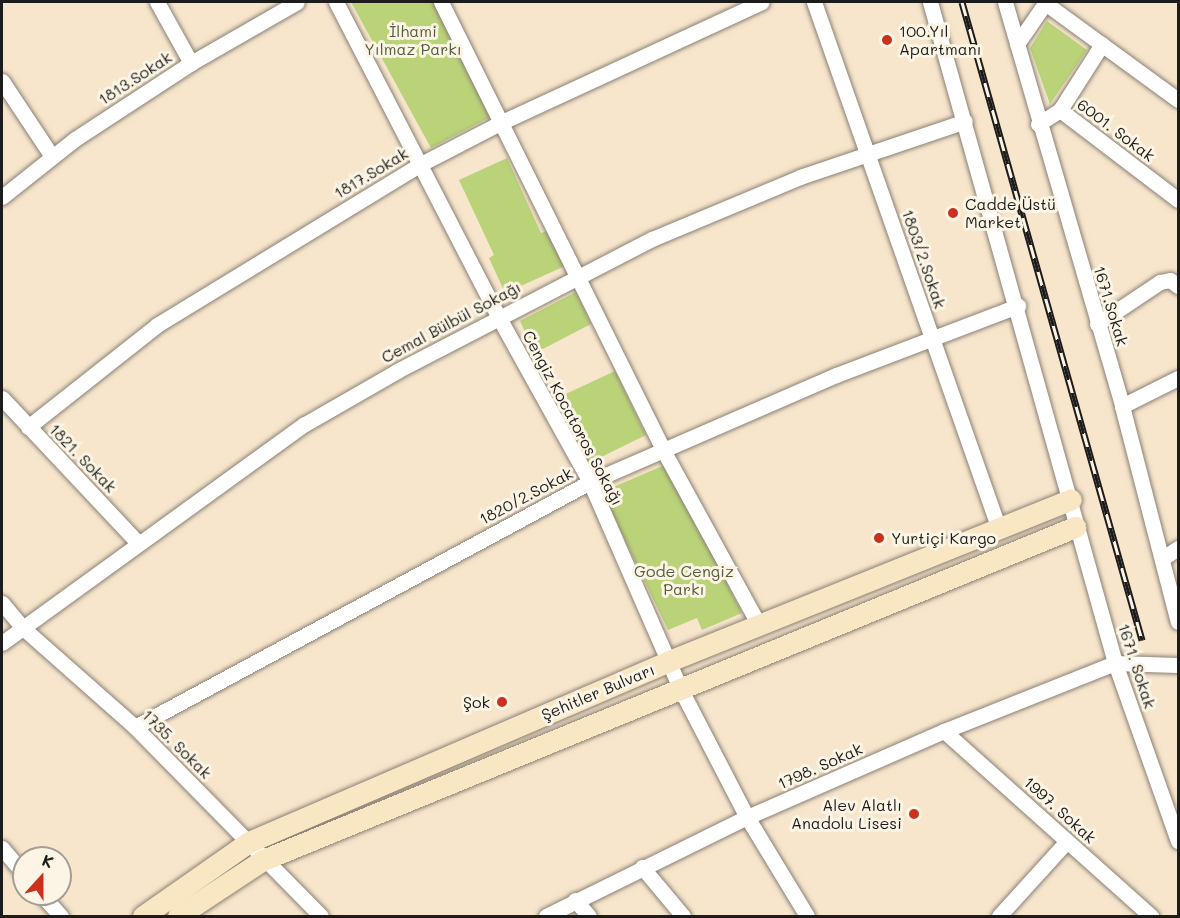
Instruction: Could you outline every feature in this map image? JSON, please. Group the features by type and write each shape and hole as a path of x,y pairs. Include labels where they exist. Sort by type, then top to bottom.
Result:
{"street":[{"path":"157,2 191,63"},
{"name":"1813.Sokak","path":"2,197 51,155 191,63 297,2"},
{"name":"Cengiz Kocatoros Sokağı","path":"336,2 498,316 590,482 680,688 747,818 807,916"},
{"path":"441,2 662,448 759,625"},
{"name":"1817.Sokak","path":"28,426 157,325 421,164 502,122 762,2"},
{"name":"1803/2.Sokak","path":"814,2 999,528"},
{"path":"930,2 1071,499"},
{"name":"1671.Sokak","path":"1005,2 1038,124 1122,406 1179,622"},
{"path":"1017,44 1045,2 1179,100"},
{"path":"1038,124 1060,110 1102,44"},
{"path":"2,81 51,155"},
{"name":"6001. Sokak","path":"1060,110 1179,200"},
{"name":"Cemal Bülbül Sokağı","path":"2,643 306,424 498,316 576,276 768,190 868,152 965,121"},
{"path":"1097,324 1160,282 1170,280 1179,286"},
{"name":"1820/2.Sokak","path":"135,727 590,482 662,448 836,375 934,340 1018,306"},
{"path":"1122,406 1179,378"},
{"name":"1821. Sokak","path":"2,398 138,543"},
{"name":"1671. Sokak","path":"1071,499 1075,527 1115,663 1179,841"},
{"name":"Şehitler Bulvarı","path":"143,916 249,842 669,661 1071,499"},
{"name":"Şehitler Bulvarı","path":"178,916 263,860 1075,527"},
{"path":"1163,558 1179,548"},
{"name":"1735. Sokak","path":"2,603 23,628 135,727 249,842 263,860 321,916"},
{"path":"1115,663 1179,665"},
{"name":"1798. Sokak","path":"546,916 642,867 747,818 944,731 1115,663"},
{"name":"1997. Sokak","path":"944,731 1152,916"},
{"path":"999,916 1067,841"},
{"path":"2,848 12,860"},
{"path":"642,867 682,916"},
{"path":"575,900 589,916"}],"green space":[{"name":"İlhami Yılmaz Parkı","path":"351,2 434,2 492,116 431,148"},
{"path":"1047,21 1087,50 1050,104 1030,48"},
{"path":"507,158 541,233 548,231 565,266 505,293 489,258 494,255 459,180"},
{"path":"576,292 591,324 535,353 520,321"},
{"path":"615,371 646,435 589,463 557,398"},
{"name":"Gode Cengiz Parkı","path":"667,464 742,613 702,630 697,618 668,630 602,492"}],"railway":[{"path":"962,2 1142,640"}],"place":[{"name":"100.Yıl Apartmanı","path":"887,40"},
{"name":"Cadde Üstü Market","path":"953,213"},
{"name":"Yurtiçi Kargo","path":"879,538"},
{"name":"Şok","path":"502,702"},
{"name":"Alev Alatlı Anadolu Lisesi","path":"914,814"}]}
